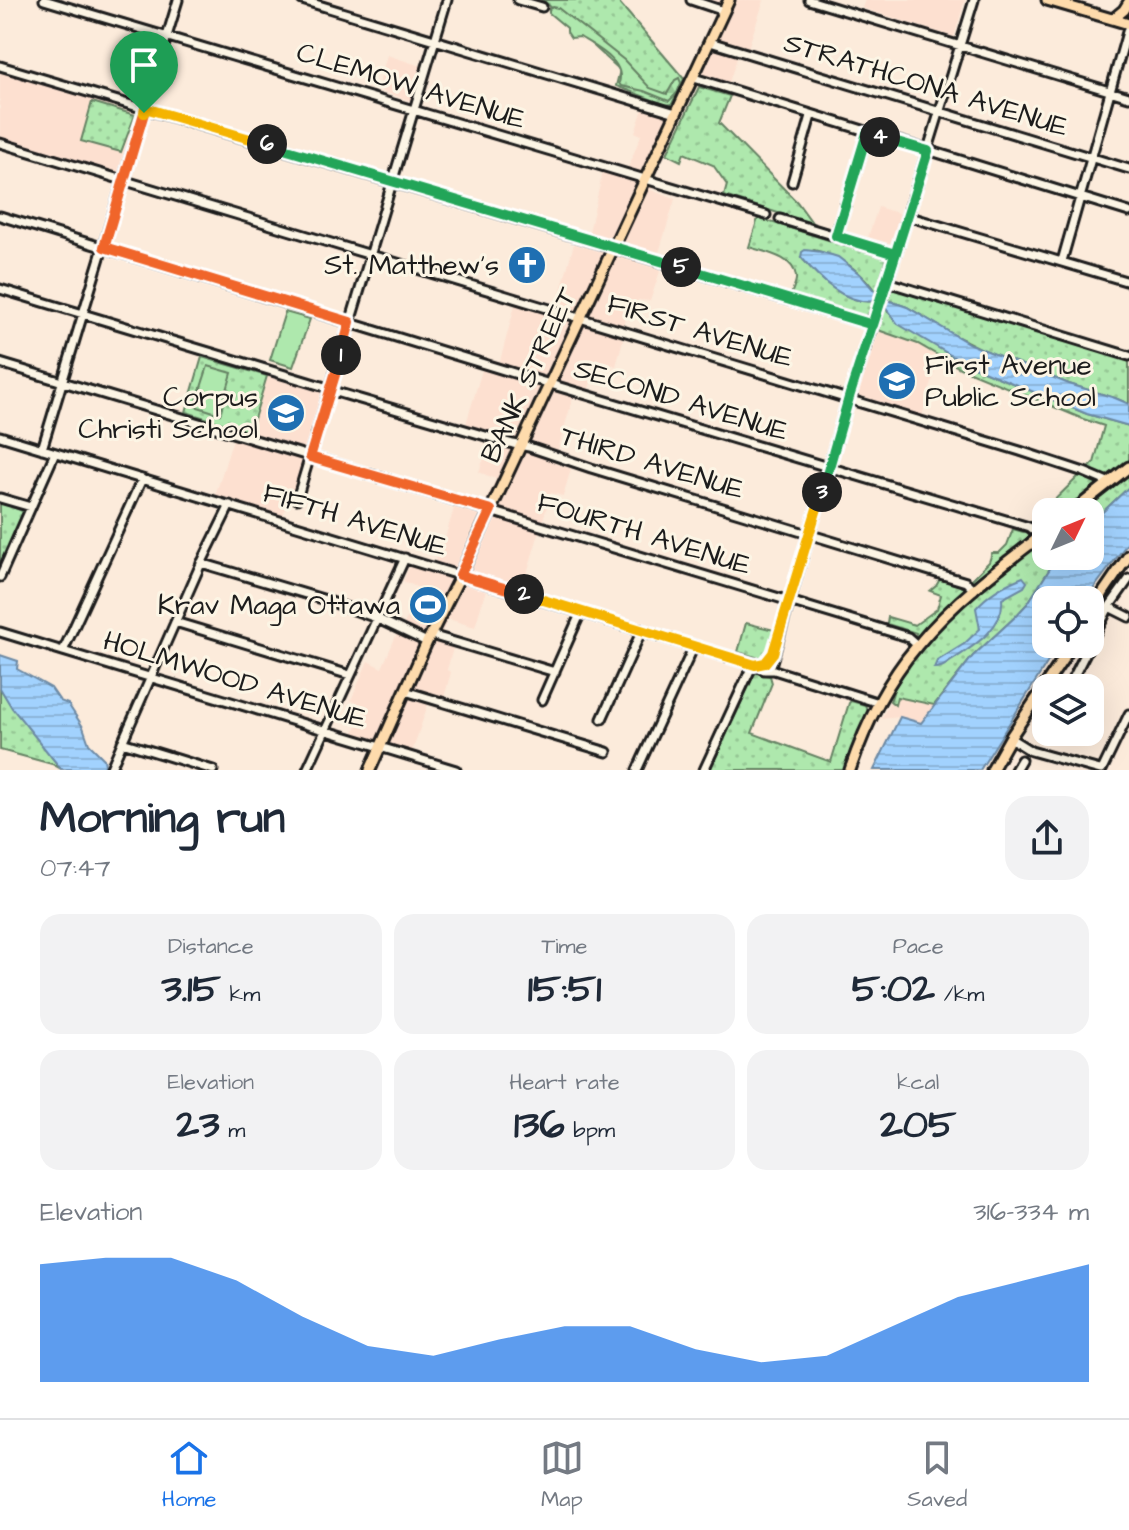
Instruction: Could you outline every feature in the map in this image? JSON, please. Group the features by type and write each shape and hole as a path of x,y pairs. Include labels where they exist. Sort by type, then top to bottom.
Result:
{"main road":[{"name":"BANK STREET","path":"370,770 729,0"},
{"path":"1047,0 1129,25"},
{"path":"1113,19 1129,2"},
{"path":"1090,498 1129,467"},
{"path":"850,770 879,703 917,645 971,587 1032,542"},
{"path":"1104,592 1129,555"},
{"path":"992,770 1064,658"}],"street":[{"name":"CLEMOW AVENUE","path":"44,0 766,215"},
{"path":"42,449 178,0"},
{"path":"302,0 676,113"},
{"path":"297,499 447,0"},
{"path":"518,0 542,7"},
{"path":"691,0 724,11"},
{"path":"809,0 1129,97"},
{"path":"770,669 849,399 974,0"},
{"path":"1062,261 1129,25"},
{"name":"STRATHCONA AVENUE","path":"710,42 1129,169"},
{"path":"0,66 873,325"},
{"path":"694,78 1129,212"},
{"path":"792,182 811,116"},
{"path":"836,236 867,133"},
{"name":"FIRST AVENUE","path":"0,143 1020,451 1110,483"},
{"name":"SECOND AVENUE","path":"0,216 1032,528"},
{"path":"907,216 1129,282"},
{"path":"780,219 895,254"},
{"path":"887,282 1129,356"},
{"name":"THIRD AVENUE","path":"0,289 966,582 971,587"},
{"name":"FOURTH AVENUE","path":"0,363 908,637 917,645"},
{"name":"FIFTH AVENUE","path":"0,436 879,703"},
{"path":"1,571 55,453"},
{"path":"63,651 142,479"},
{"path":"0,498 31,507"},
{"path":"110,770 201,563 230,505"},
{"path":"307,770 405,558"},
{"path":"201,563 326,600 429,638 555,672"},
{"path":"1075,674 1109,607 1129,579"},
{"path":"1109,607 1129,617"},
{"path":"542,700 581,612"},
{"path":"175,622 350,675"},
{"path":"602,719 642,630"},
{"name":"HOLMWOOD AVENUE","path":"0,632 456,770"},
{"path":"637,770 694,646"},
{"path":"704,770 754,664 765,663 773,653"},
{"path":"405,691 607,752"},
{"path":"1010,738 1031,751 1101,770 1129,714"},
{"path":"122,742 213,770"},
{"path":"1015,770 1021,760"}],"shaded area":[{"path":"709,0 764,0 748,48 741,46 728,85 701,76 733,8"},
{"path":"865,0 965,0 954,37 862,8"},
{"path":"387,55 421,66 411,101 377,90"},
{"path":"0,72 134,112 137,116 121,170 117,173 0,137"},
{"path":"647,98 673,104 642,172 656,177 651,190 675,199 658,256 661,268 650,301 638,300 634,312 628,310 620,334 623,340 616,366 598,360 585,401 573,398 554,463 571,469 563,496 551,493 519,600 486,590 475,627 448,619 437,643 453,648 447,670 451,672 442,705 429,701 412,752 353,734 365,708 351,700 368,661 382,668 401,624 404,624 421,589 403,581 414,557 435,562 458,495 485,503 496,479 479,472 484,458 488,458 494,433 466,424 482,370 500,361 518,294 557,305 578,229 589,232 603,171 624,178 641,135 635,132"},
{"path":"878,207 901,214 891,244 868,237"},
{"name":"First Avenue Public School","path":"878,330 918,344 939,358 922,416 858,395"},
{"name":"Corpus Christi School","path":"267,376 321,392 306,449 250,432"},
{"path":"233,439 303,460 283,516 215,496"},
{"path":"897,697 934,705 920,724 900,717 881,719 890,701"}],"green space":[{"path":"543,0 617,0 684,79 672,104 666,105 616,86 620,70"},
{"path":"553,7 624,60 650,88 667,94 679,78 681,83 677,93 669,101 621,86 614,61 580,37 571,38 567,28 549,13"},
{"path":"699,87 730,96 719,123 797,202 813,224 724,196 727,185 713,165 684,153 681,161 667,154"},
{"path":"92,102 135,115 121,152 81,141"},
{"path":"758,218 886,258 877,294 858,272 841,260 814,250 801,257 833,288 853,299 874,301 871,311 864,317 791,295 796,279 790,265 778,256 749,247"},
{"path":"895,288 1129,359 1129,404 982,349 907,307 887,300"},
{"path":"884,306 888,312 964,363 1087,414 1129,426 1129,462 1110,478 1087,470 1094,463 1104,426 960,368 918,344 878,330"},
{"path":"285,312 310,319 293,367 270,360"},
{"path":"202,357 267,376 250,432 186,412"},
{"path":"208,366 232,373 220,414 195,406"},
{"path":"1129,473 1129,487 1104,511 1104,498 1097,498"},
{"path":"1079,476 1095,481 1097,488 1084,498 1057,498"},
{"path":"0,502 25,512 0,562"},
{"path":"1013,529 1032,532 1032,537 972,584 970,581 989,562 992,553 999,553 1007,545"},
{"path":"1032,548 1032,570 1049,570 1039,586 1032,586 1032,597 1028,603 973,656 934,705 897,697 895,705 890,701 896,684 924,643 985,585"},
{"path":"940,579 967,590 920,637 915,638 916,633 887,624 888,617 915,625 937,609 941,595 930,591"},
{"path":"746,623 774,630 763,659 738,652"},
{"path":"756,673 770,676 772,683 752,733 831,762 849,703 865,705 869,713 847,770 710,770"},
{"path":"0,688 13,708 61,769 0,750"}],"water":[{"path":"805,250 838,257 861,275 877,294 907,307 970,344 1069,384 1129,404 1129,426 1087,414 964,363 898,324 884,306 875,301 853,299 833,288 801,257"},
{"path":"1129,487 1129,541 1095,586 1039,586 1049,570 1104,570 1104,511"},
{"path":"1023,577 1027,582 1024,587 1002,599 998,619 986,636 945,665 934,668 937,661 964,644 980,629 976,608 998,590"},
{"path":"1032,597 1032,658 1050,658 1040,674 1032,674 1032,687 980,770 874,770 900,717 921,723 973,656"},
{"path":"0,655 18,661 17,669 51,688 60,701 68,704 83,727 89,744 104,759 103,770 61,769 12,708 0,688"}],"place":[{"name":"St. Matthew's","path":"527,265"},
{"name":"First Avenue Public School","path":"897,381"},
{"name":"Corpus Christi School","path":"286,413"},
{"name":"Krav Maga Ottawa","path":"428,605"}],"route":[{"path":"144,113 104,247 350,322 310,457 491,510 460,575 755,665 765,663 773,653 850,394 875,319 895,254 836,236 867,133 928,151 887,282 875,319 873,325 790,299 507,217 151,109 145,108 144,113"}]}
